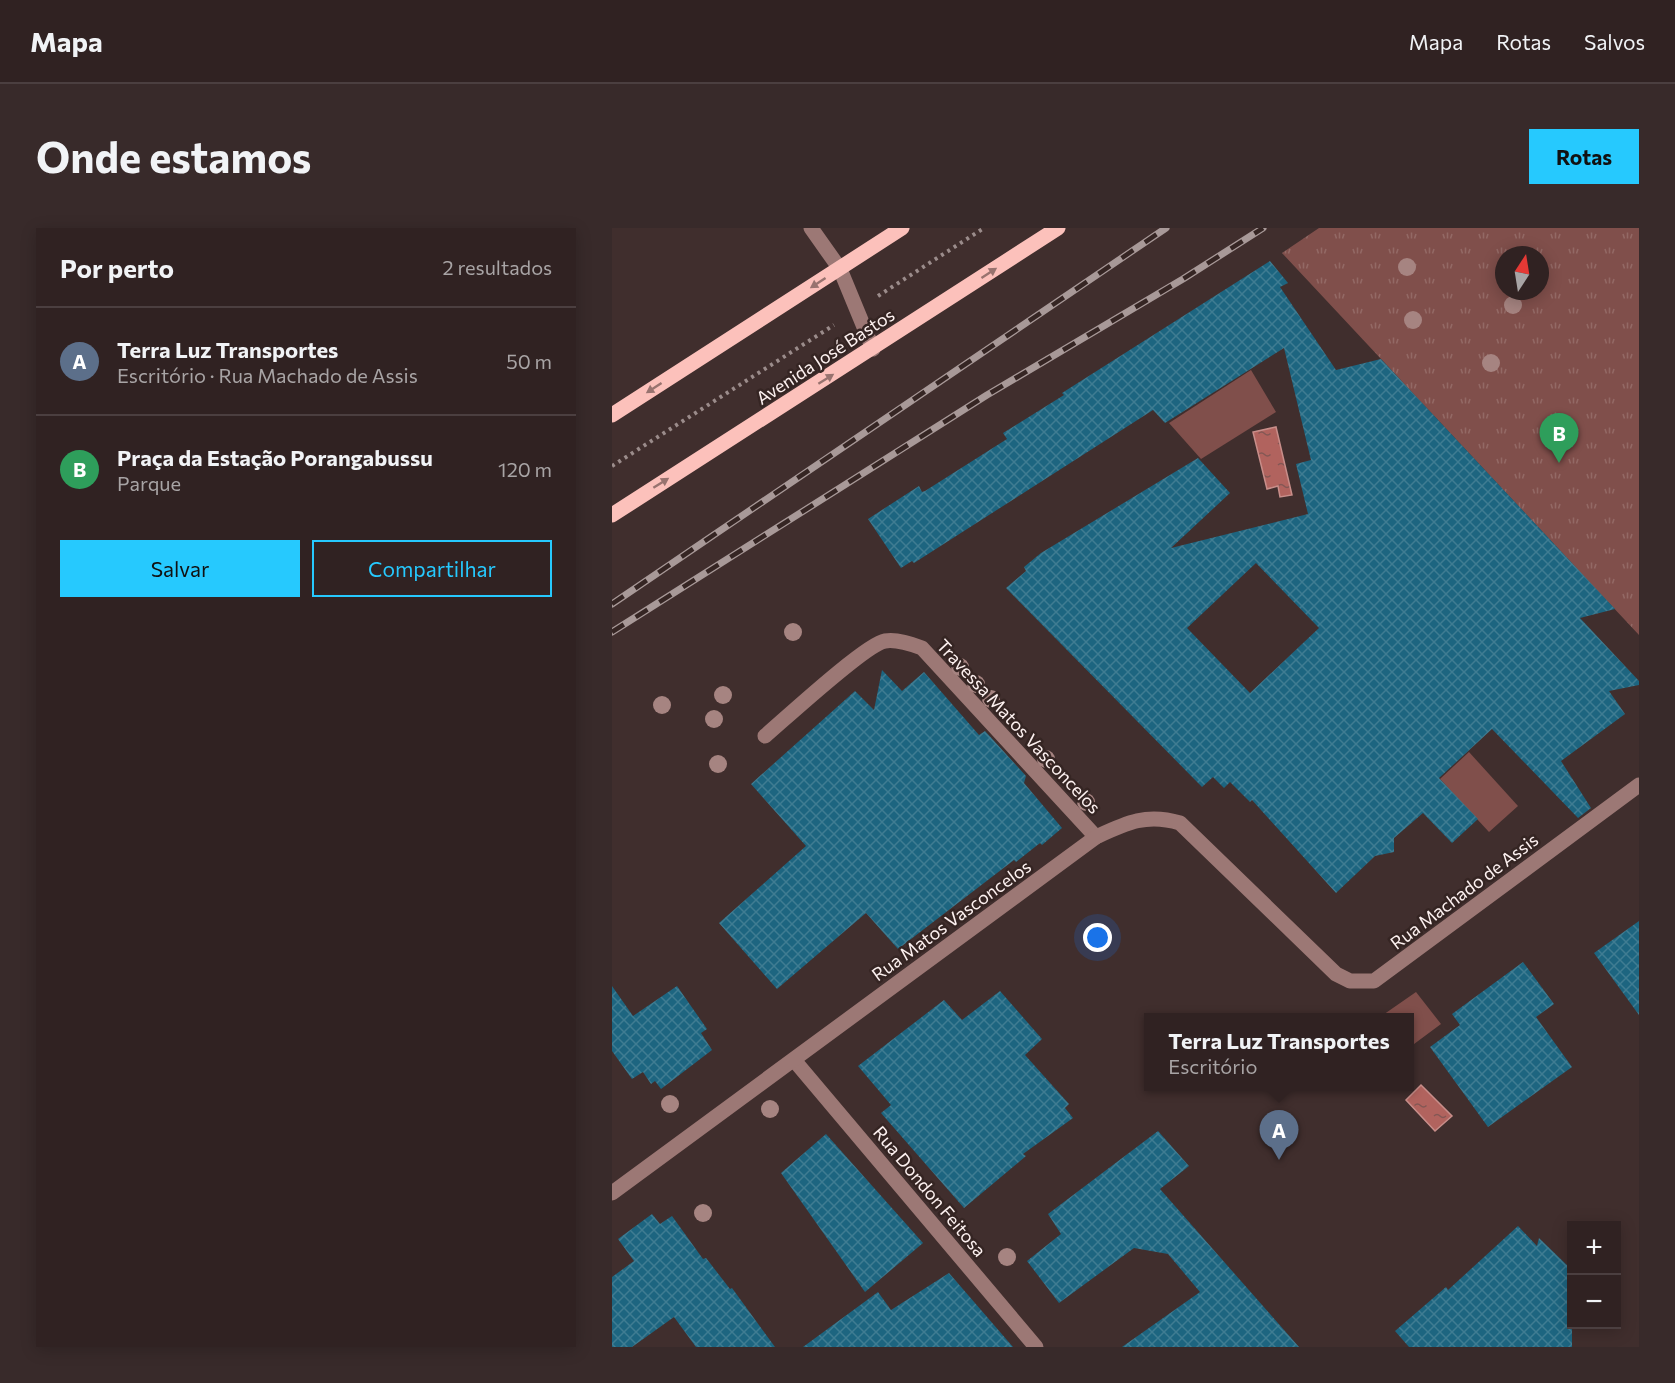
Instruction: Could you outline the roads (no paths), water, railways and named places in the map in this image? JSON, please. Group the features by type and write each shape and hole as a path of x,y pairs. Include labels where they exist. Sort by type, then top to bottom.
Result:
{"main road":[{"path":"612,415 903,228"},
{"name":"Avenida José Bastos","path":"612,515 1058,228"}],"street":[{"path":"811,228 840,269 873,349"},
{"name":"Travessa Matos Vasconcelos","path":"765,736 858,658 884,641 905,643 922,648 1096,837"},
{"name":"Rua Machado de Assis","path":"1308,949 1350,981 1374,981 1639,785"},
{"name":"Rua Matos Vasconcelos","path":"612,1192 1096,837 1132,820 1167,819 1180,823 1308,949"},
{"name":"Rua Dondon Feitosa","path":"794,1060 1036,1347"}],"water":[{"path":"1276,427 1292,495 1280,497 1278,486 1267,489 1253,432"},
{"path":"1421,1085 1452,1116 1435,1131 1406,1100"}],"railway":[{"path":"612,604 1166,228"},
{"path":"612,632 987,395 1183,279 1263,228"}],"place":[{"name":"Praça da Estação Porangabussu","path":"1559,463"},
{"name":"Terra Luz Transportes","path":"1279,1160"}]}
